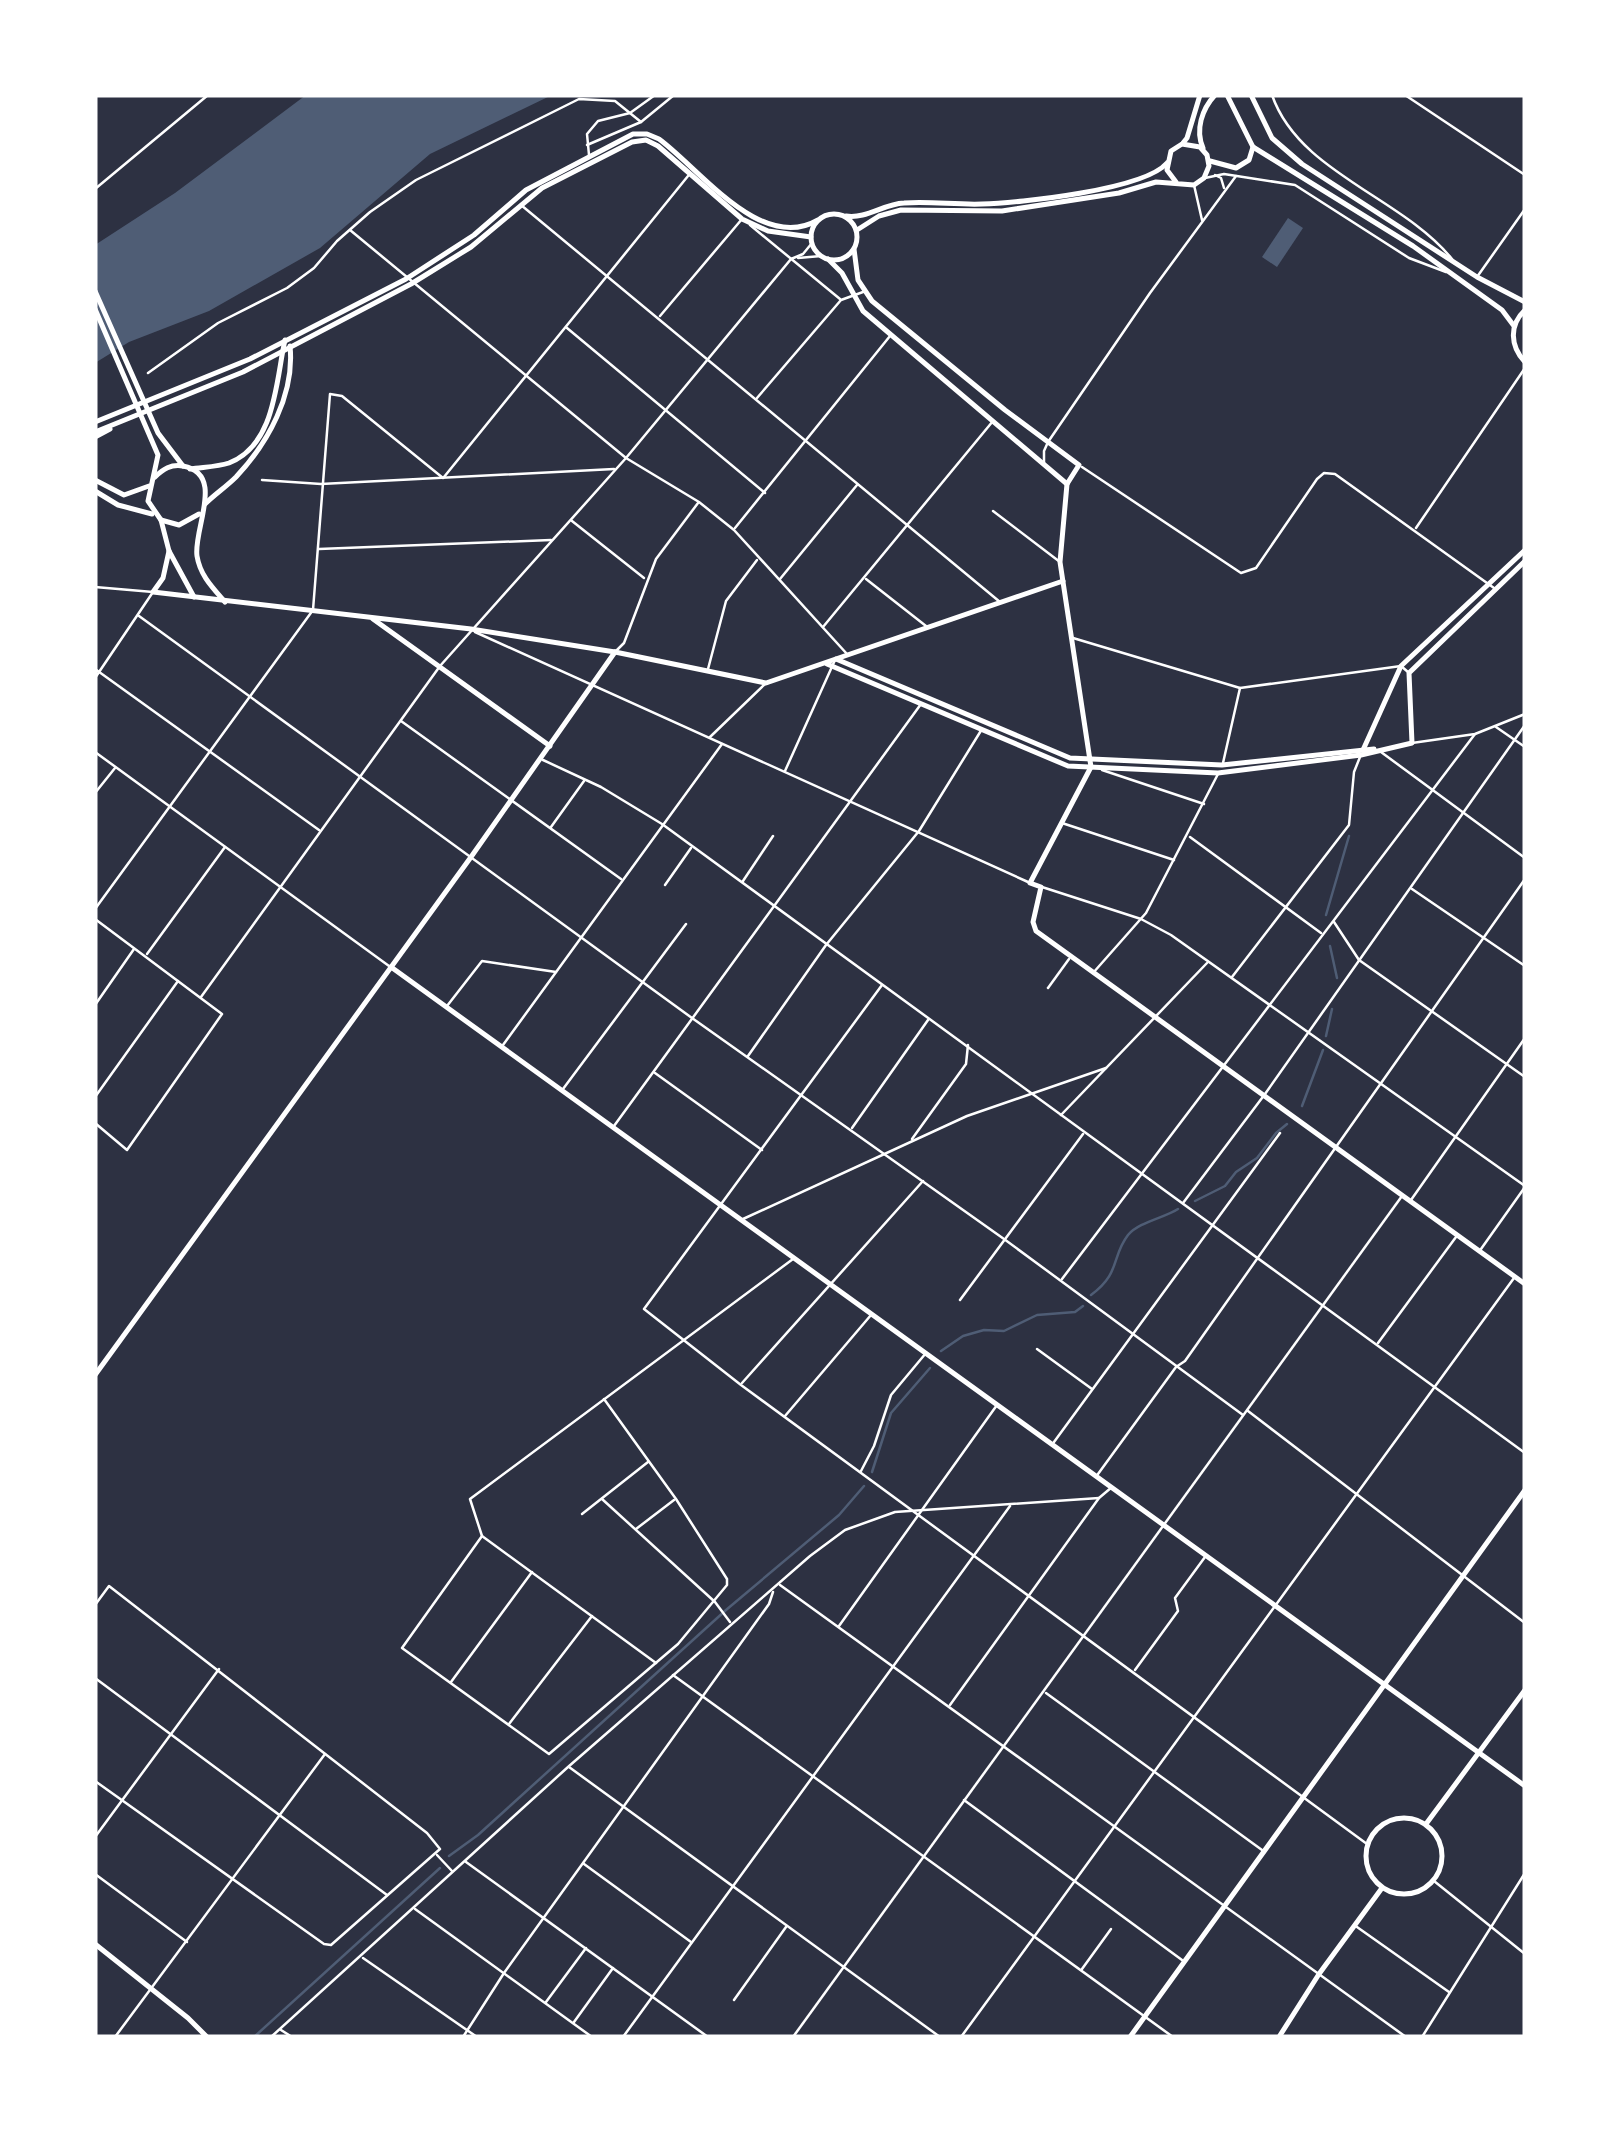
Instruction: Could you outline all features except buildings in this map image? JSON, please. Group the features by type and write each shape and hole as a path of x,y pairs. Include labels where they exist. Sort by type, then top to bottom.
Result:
{"main road":[{"path":"744,216 760,223 806,227 830,214 864,216 901,203 990,204 1123,185 1146,178 1166,163 1171,151 1187,138 1200,95"},
{"path":"1215,95 1205,108 1199,134 1209,160 1236,168 1249,160 1253,147"},
{"path":"1227,95 1253,147 1350,204 1502,310 1514,326 1515,347 1525,365"},
{"path":"1251,95 1264,126 1282,148 1478,278 1525,302"},
{"path":"409,282 526,190 641,133 658,139 744,216 768,230 811,240 842,273 863,311 1067,484"},
{"path":"95,422 232,368 409,282 471,246 520,204 590,158 642,140 693,170"},
{"path":"1182,144 1194,144 1204,151"},
{"path":"857,230 880,216 902,210 1002,211 1120,193 1156,182 1194,184 1204,178 1209,160"},
{"path":"1166,163 1176,182"},
{"path":"846,216 857,230 854,249 858,280 864,292 1079,465 1067,484 1060,562 1091,763 1030,883 1041,887 1034,927 1092,974 1265,1094 1525,1284"},
{"path":"811,240 818,220"},
{"path":"825,258 843,258 854,249"},
{"path":"95,292 154,435 158,455 148,501 194,597"},
{"path":"95,309 154,435 206,488 196,541 197,558 206,581 225,602"},
{"path":"1514,326 1525,310"},
{"path":"95,435 124,418 243,372 283,350 288,343"},
{"path":"95,491 118,505 170,524 189,522 238,475 271,430 284,397 291,359 288,343"},
{"path":"95,480 124,495 151,482 169,467 228,463 249,448 271,412 279,387 283,350"},
{"path":"169,550 163,578 154,592 471,630 615,652 766,683 1063,580"},
{"path":"1091,763 1218,772 1361,756 1412,743 1409,673 1525,550"},
{"path":"1361,756 1402,666 1525,561"},
{"path":"370,617 550,746"},
{"path":"95,1375 615,652"},
{"path":"836,659 922,701"},
{"path":"828,664 1068,766 1222,765 1377,749"},
{"path":"391,967 1525,1786"},
{"path":"1130,2037 1525,1490"},
{"path":"1426,1824 1525,1690"},
{"path":"1396,1818 1426,1824 1435,1832 1443,1857 1434,1880 1415,1893 1392,1893 1382,1888 1367,1868 1367,1844 1378,1827 1396,1818"},
{"path":"1281,2034 1382,1888"},
{"path":"95,1944 208,2037"}],"street":[{"path":"95,190 208,95"},
{"path":"590,158 587,134 598,121 630,113 655,95"},
{"path":"586,145 641,122 674,95"},
{"path":"1272,95 1281,118 1298,140 1427,233 1456,264"},
{"path":"1406,95 1525,176"},
{"path":"148,373 227,317 287,288 314,268 350,230 416,180 579,99 608,99 622,104 641,122"},
{"path":"444,478 693,170"},
{"path":"1215,176 1221,178 1224,190"},
{"path":"1045,464 1048,442 1236,176"},
{"path":"1204,178 1236,176 1278,181 1310,192 1410,258 1452,274"},
{"path":"1194,184 1202,222"},
{"path":"520,204 1000,602"},
{"path":"1478,278 1525,210"},
{"path":"658,318 744,216 841,300"},
{"path":"350,230 626,458 699,502 734,530 848,655"},
{"path":"201,997 440,666 626,458 811,240"},
{"path":"791,259 825,258"},
{"path":"756,399 841,300 864,292"},
{"path":"565,326 765,494"},
{"path":"734,530 891,335"},
{"path":"1415,530 1525,365"},
{"path":"95,909 313,610 330,394 342,396 444,478"},
{"path":"822,630 994,420"},
{"path":"1079,465 1235,571 1248,572 1256,568 1324,473 1335,474 1492,587"},
{"path":"262,480 322,484 616,469"},
{"path":"779,581 858,484"},
{"path":"615,652 624,642 656,559 699,502"},
{"path":"993,512 1060,562"},
{"path":"571,520 646,580"},
{"path":"317,549 554,540"},
{"path":"707,670 723,608 759,558"},
{"path":"864,578 927,628"},
{"path":"95,587 154,592 95,678"},
{"path":"139,616 1243,1415"},
{"path":"471,630 1030,883"},
{"path":"1072,638 1240,688 1402,666 1409,673"},
{"path":"785,771 828,664"},
{"path":"97,670 321,831"},
{"path":"709,738 766,683"},
{"path":"1222,765 1240,688"},
{"path":"613,1127 922,701"},
{"path":"1412,743 1475,734 1525,714"},
{"path":"401,722 622,880"},
{"path":"1182,1204 1265,1094 1525,725"},
{"path":"1495,726 1525,748"},
{"path":"748,1056 826,945 919,831 983,727"},
{"path":"1061,1280 1475,734"},
{"path":"502,1046 722,744"},
{"path":"1377,749 1525,858"},
{"path":"95,752 391,967"},
{"path":"1231,977 1350,825 1354,772 1361,756"},
{"path":"541,759 585,779 662,824 1525,1453"},
{"path":"1091,763 1204,804"},
{"path":"95,793 116,766"},
{"path":"1092,974 1141,919 1218,772"},
{"path":"551,828 585,779"},
{"path":"1062,824 1175,860"},
{"path":"1188,835 1322,934"},
{"path":"742,882 773,836"},
{"path":"146,956 226,846"},
{"path":"666,885 692,846"},
{"path":"1097,1475 1176,1367 1185,1361 1525,880"},
{"path":"1041,887 1141,919 1171,935 1525,1186 1480,1250"},
{"path":"1410,888 1525,966"},
{"path":"95,919 222,1014 127,1150 95,1123"},
{"path":"1332,920 1359,960 1525,1076"},
{"path":"562,1090 686,924"},
{"path":"95,1004 135,948"},
{"path":"1048,988 1070,958"},
{"path":"446,1008 482,961 556,972"},
{"path":"1061,1114 1208,962"},
{"path":"95,1097 178,981"},
{"path":"882,985 644,1309 1367,1844"},
{"path":"851,1129 930,1018"},
{"path":"1411,1201 1525,1038"},
{"path":"911,1140 966,1064 968,1046"},
{"path":"742,1220 967,1116 1106,1068"},
{"path":"653,1072 763,1150"},
{"path":"960,1300 1084,1132"},
{"path":"1053,1444 1280,1133"},
{"path":"741,1384 923,1182"},
{"path":"793,2037 1403,1196"},
{"path":"1377,1344 1458,1234"},
{"path":"657,1664 482,1536 470,1499 794,1258"},
{"path":"961,2037 1515,1276"},
{"path":"784,1416 872,1314"},
{"path":"1036,1349 1093,1390"},
{"path":"860,1472 874,1446 891,1395 926,1353"},
{"path":"482,1536 402,1648 549,1754 657,1664 727,1585 727,1579 676,1498 604,1398"},
{"path":"838,1626 998,1404"},
{"path":"1247,1410 1525,1622"},
{"path":"582,1514 649,1461"},
{"path":"949,1706 1099,1498 1113,1486"},
{"path":"635,1530 676,1498"},
{"path":"271,2037 568,1766 810,1556 846,1530 895,1512 1099,1498"},
{"path":"602,1499 715,1602 732,1624"},
{"path":"624,2037 1011,1505"},
{"path":"1134,1672 1178,1612 1176,1598 1206,1554"},
{"path":"450,1683 532,1572"},
{"path":"779,1584 1406,2037"},
{"path":"95,1606 97,1597 109,1586 427,1833 440,1849 437,1856 332,1944 324,1944 95,1781"},
{"path":"463,2037 504,1973 769,1604 774,1589"},
{"path":"508,1725 592,1616"},
{"path":"95,1837 219,1670"},
{"path":"673,1675 1172,2037"},
{"path":"95,1678 388,1896"},
{"path":"1044,1692 1264,1851"},
{"path":"115,2037 324,1754"},
{"path":"568,1766 940,2037"},
{"path":"964,1800 1184,1961"},
{"path":"437,1856 451,1870"},
{"path":"466,1861 708,2037"},
{"path":"583,1863 692,1943"},
{"path":"1422,2037 1525,1873"},
{"path":"95,1874 188,1942"},
{"path":"1434,1880 1525,1954"},
{"path":"413,1907 592,2037"},
{"path":"734,2000 787,1925"},
{"path":"1354,1925 1450,1992"},
{"path":"1081,1970 1112,1929"},
{"path":"546,2003 586,1948"},
{"path":"361,1956 477,2037"},
{"path":"574,2023 613,1968"},
{"path":"280,2029 292,2037"},
{"path":"1281,2034 1290,2037"}],"water":[{"path":"306,95 552,95 430,154 320,248 209,311 129,342 95,363 95,245 175,193"},
{"path":"1288,218 1303,228 1277,267 1262,257"}],"waterway":[{"path":"1326,915 1349,836"},
{"path":"1330,946 1337,978"},
{"path":"1326,1036 1332,1009"},
{"path":"1302,1106 1323,1050"},
{"path":"1195,1201 1225,1186 1287,1124"},
{"path":"1091,1295 1107,1279 1128,1235 1178,1209"},
{"path":"941,1351 963,1336 984,1330 1004,1331 1037,1315 1075,1312 1083,1306"},
{"path":"872,1472 891,1413 930,1368"},
{"path":"449,1856 478,1835 726,1610 839,1515 864,1486"},
{"path":"254,2037 440,1868"}]}
